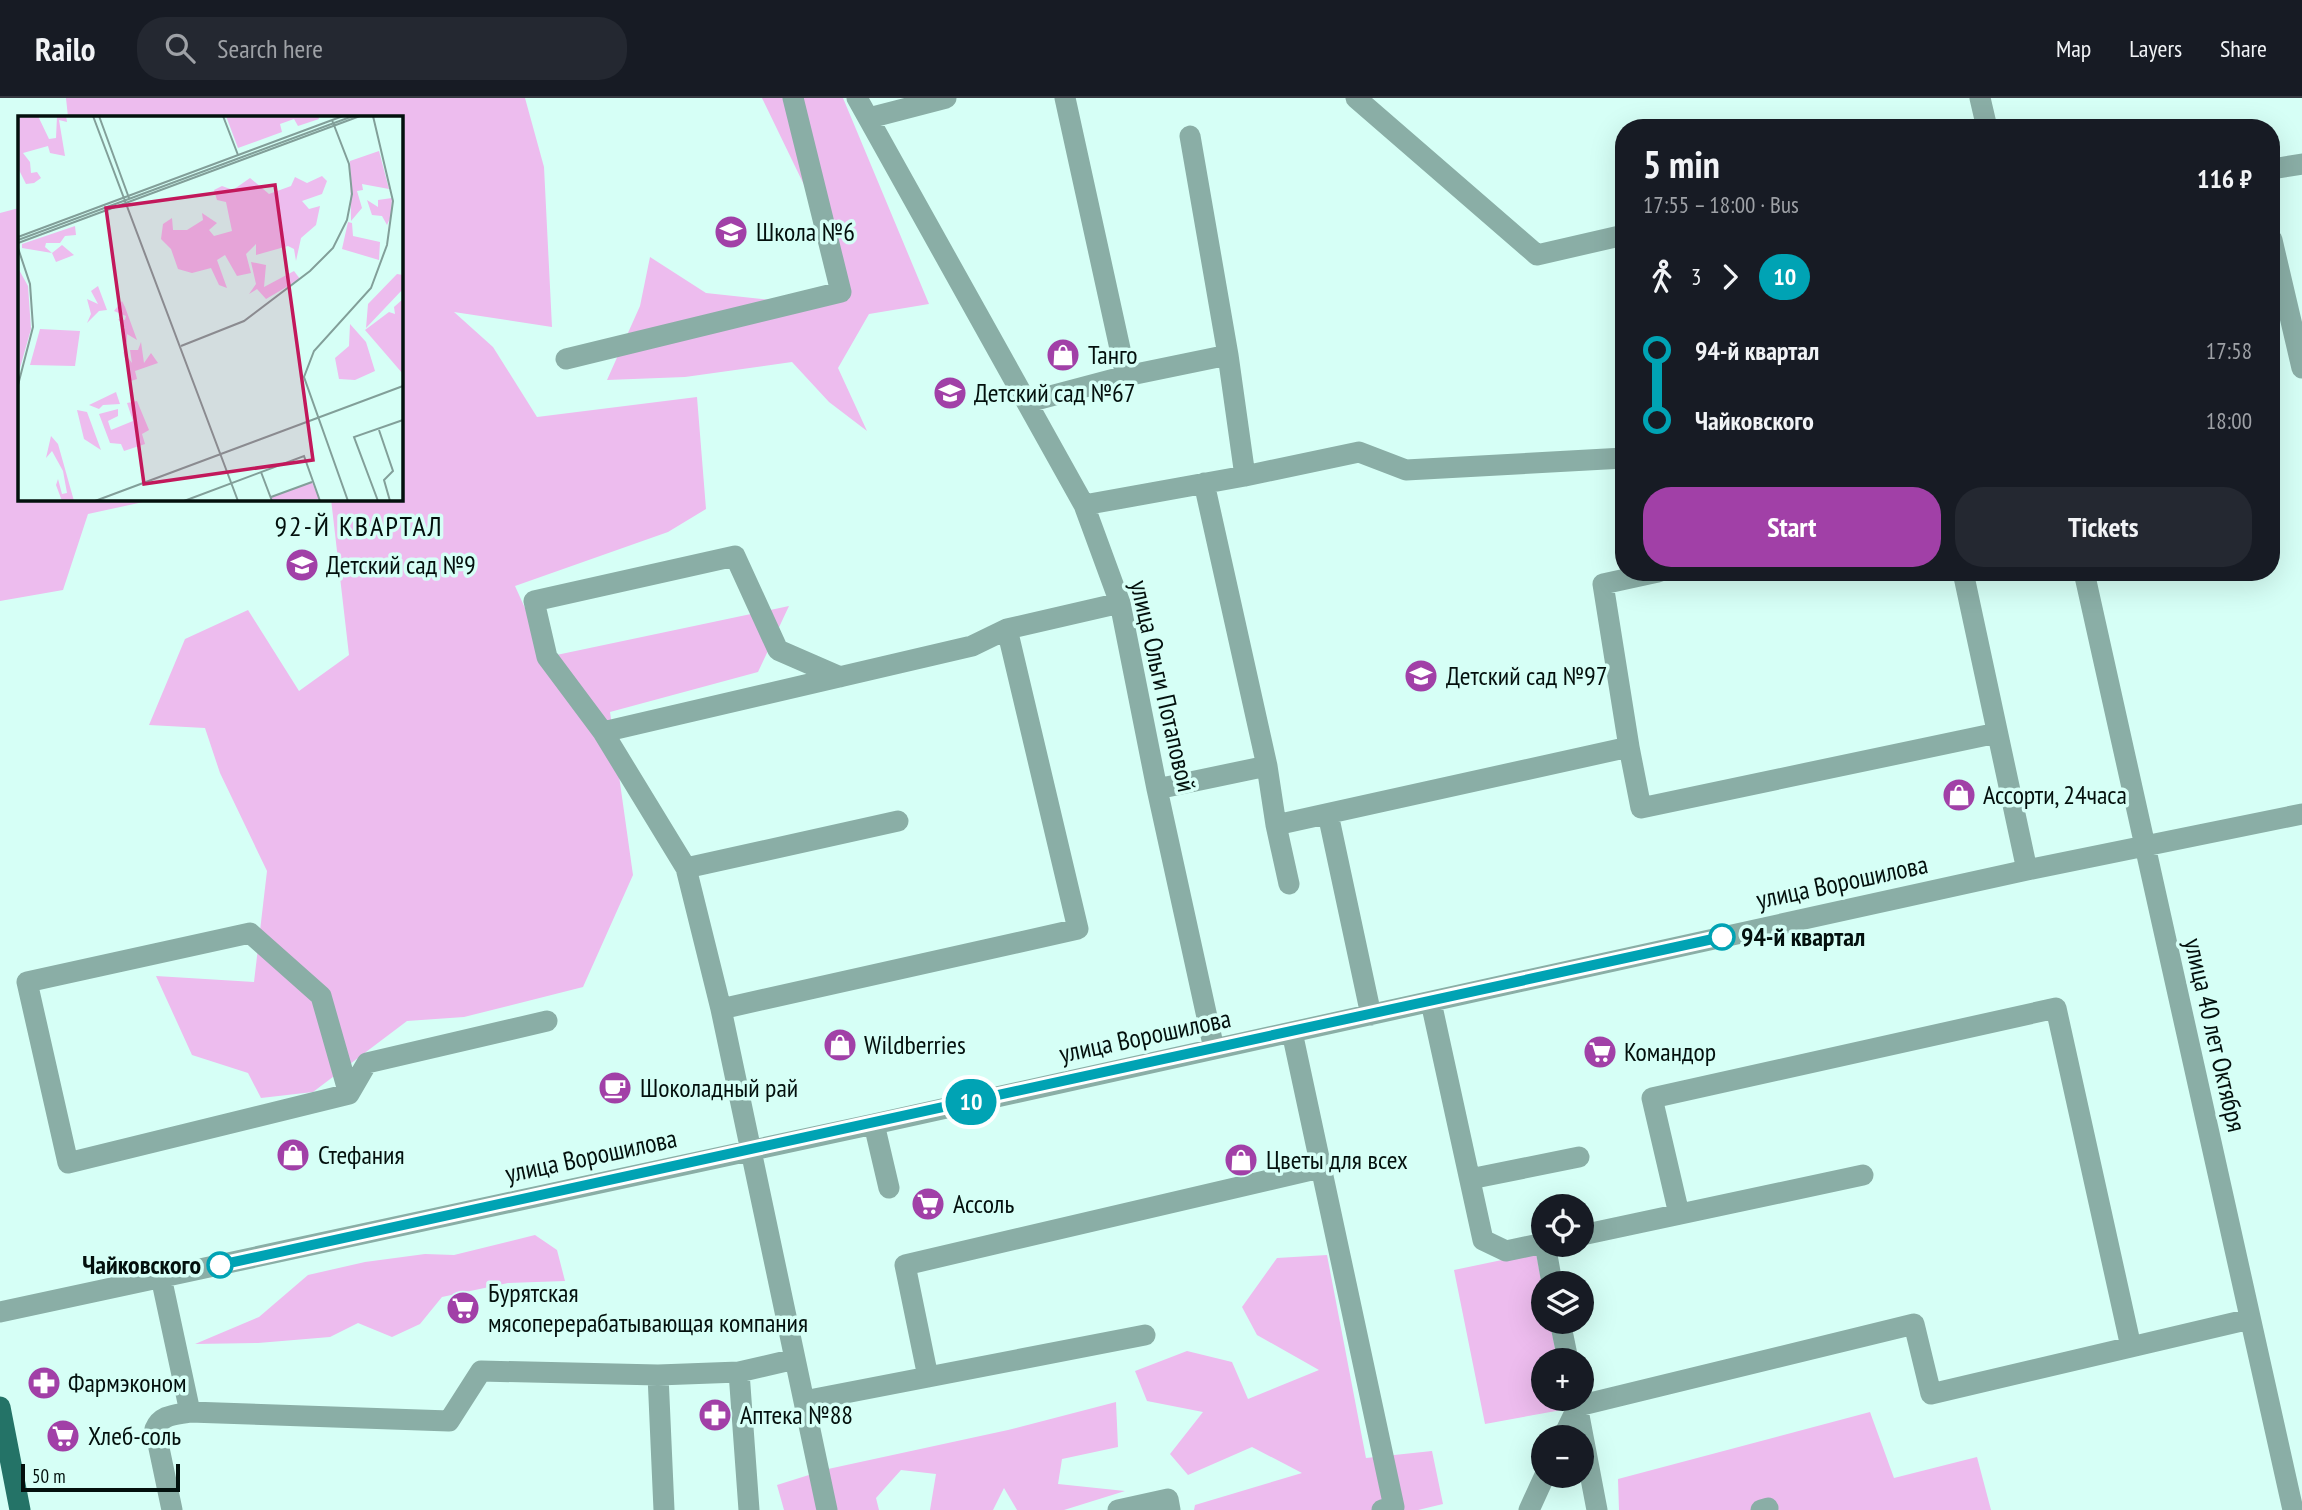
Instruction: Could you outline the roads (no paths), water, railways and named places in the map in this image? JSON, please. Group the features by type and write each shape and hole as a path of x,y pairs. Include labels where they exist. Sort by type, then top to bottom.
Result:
{"main road":[{"path":"0,1407 20,1510"}],"street":[{"path":"566,359 841,292 793,98"},
{"name":"улица Ольги Потаповой","path":"858,98 1084,505 1120,603 1157,789 1214,1049"},
{"path":"869,118 946,98"},
{"path":"1065,98 1126,376"},
{"path":"1356,98 1537,255 1615,237"},
{"path":"1980,98 1985,119"},
{"path":"1190,136 1228,355 1245,476"},
{"path":"2280,168 2302,164"},
{"path":"2280,274 2302,368"},
{"path":"1028,402 1126,376 1228,355"},
{"path":"1084,505 1359,452 1406,470 1615,458"},
{"path":"1204,483 1267,766 1289,884"},
{"path":"827,1510 721,1009 686,868 603,732 547,657 534,601 734,556 778,650 841,677"},
{"path":"1617,581 1603,584 1641,808 1997,733"},
{"path":"1965,581 2026,870"},
{"name":"улица 40 лет Октября","path":"2086,581 2292,1510"},
{"path":"603,732 972,646 1007,629 1120,603"},
{"path":"721,1009 1079,929 1007,629"},
{"path":"1276,825 1629,747"},
{"path":"1157,789 1267,766"},
{"path":"1328,814 1371,1015"},
{"name":"улица Ворошилова","path":"0,1312 874,1124 2026,870 2302,814"},
{"path":"686,868 898,821"},
{"path":"349,1094 321,996 250,933 27,982 68,1163 349,1094 367,1063 547,1021"},
{"path":"1431,1002 1483,1240 1506,1251 1531,1246"},
{"path":"1679,1214 1652,1098 2056,1008 2132,1347"},
{"path":"1292,1032 1394,1507 1382,1510"},
{"path":"874,1124 889,1188"},
{"path":"1470,1180 1579,1157"},
{"path":"928,1377 905,1265 1320,1168"},
{"path":"1594,1232 1863,1175"},
{"path":"161,1277 190,1412"},
{"path":"1594,1398 1914,1324 1931,1394 2250,1319"},
{"path":"804,1401 1145,1335"},
{"path":"172,1510 155,1429 163,1418 190,1412 449,1421 481,1371 658,1376 739,1372 795,1359"},
{"path":"739,1372 749,1510"},
{"path":"658,1376 664,1510"},
{"path":"1579,1411 1597,1510"},
{"path":"1529,1510 1539,1488"},
{"path":"1118,1510 1168,1499 1170,1510"}],"place":[{"name":"Школа №6","path":"731,232"},
{"name":"Танго","path":"1063,355"},
{"name":"Детский сад №67","path":"950,393"},
{"name":"Детский сад №9","path":"302,565"},
{"name":"Детский сад №97","path":"1421,676"},
{"name":"Ассорти, 24часа","path":"1959,795"},
{"name":"94-й квартал","path":"1722,937"},
{"name":"Wildberries","path":"840,1045"},
{"name":"Командор","path":"1600,1052"},
{"name":"Шоколадный рай","path":"615,1088"},
{"name":"Стефания","path":"293,1155"},
{"name":"Цветы для всех","path":"1241,1160"},
{"name":"Ассоль","path":"928,1204"},
{"name":"Чайковского","path":"220,1265"},
{"name":"Бурятская мясоперерабатывающая компания","path":"463,1308"},
{"name":"Фармэконом","path":"44,1383"},
{"name":"Аптека №88","path":"715,1415"},
{"name":"Хлеб-соль","path":"63,1436"}],"district":[{"name":"92-Й КВАРТАЛ","path":"359,526"}]}
